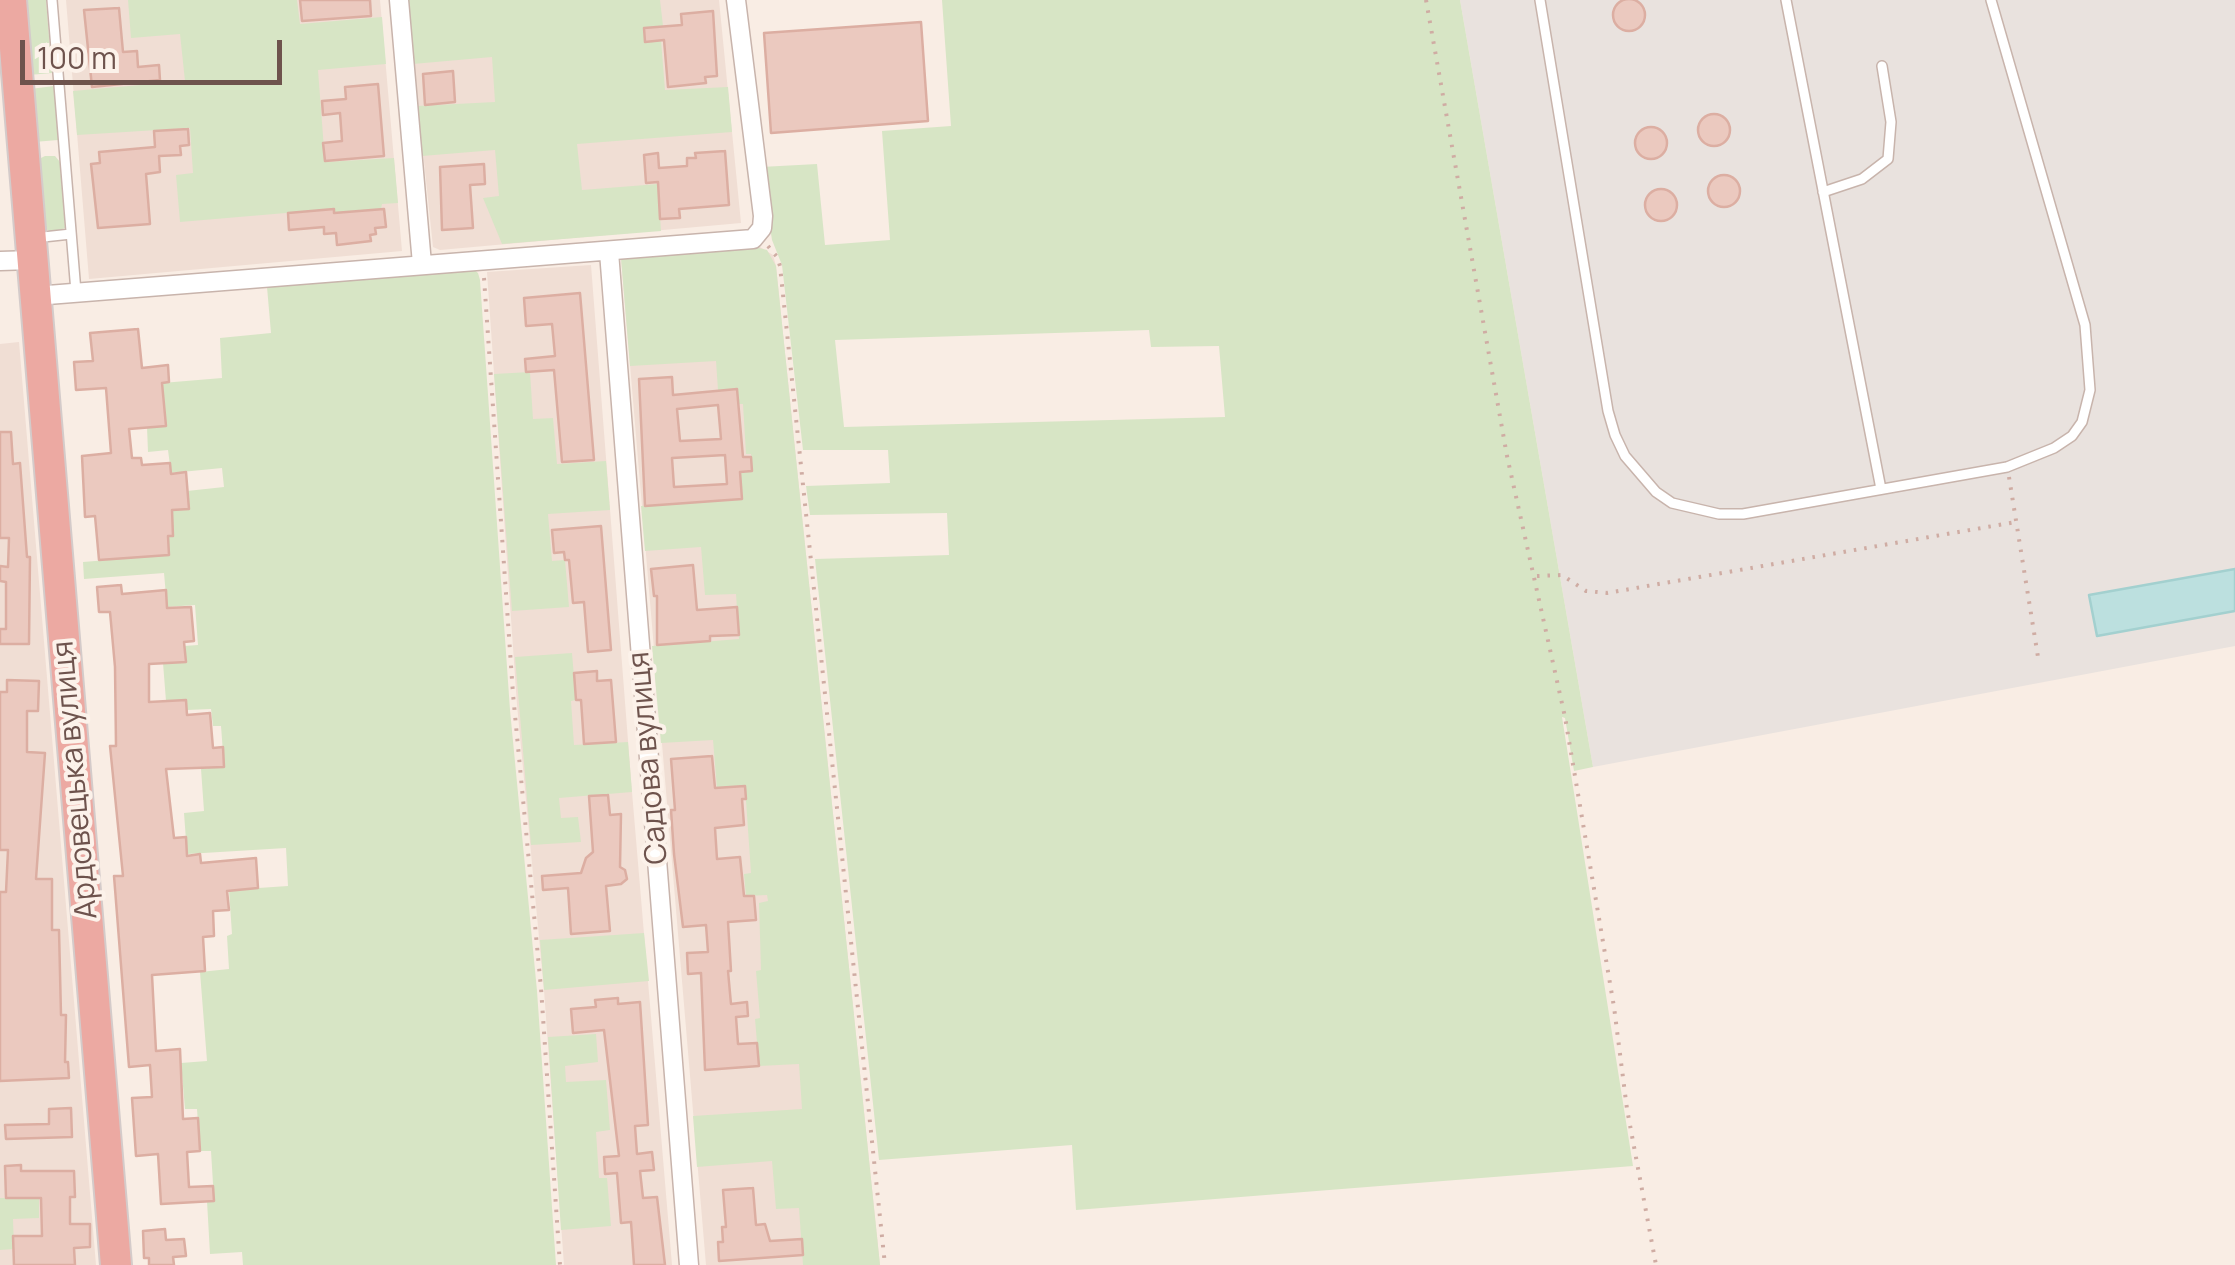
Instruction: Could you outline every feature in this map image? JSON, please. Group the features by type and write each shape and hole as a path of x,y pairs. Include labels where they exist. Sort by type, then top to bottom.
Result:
{"highway":[{"name":"Ардовецька вулиця","path":"11,0 116,1265"}],"street":[{"path":"399,0 422,264"},
{"path":"36,296 609,252 757,236 762,216 736,0"},
{"path":"0,261 32,249"},
{"name":"Садова вулиця","path":"609,252 689,1265"}],"lane":[{"path":"52,0 76,292"},
{"path":"1540,0 1608,411 1626,456 1648,484 1672,503 1719,514 1743,514 2007,467 2054,448 2072,436 2088,407 2090,366 2084,325 1990,0"},
{"path":"1786,0 1881,489"},
{"path":"1823,192 1862,180 1888,159 1891,122 1882,66"},
{"path":"32,249 71,234"}],"path":[{"path":"1426,0 1507,456 1574,771 1656,1265"},
{"path":"757,236 772,250 780,266 885,1265"},
{"path":"483,260 513,694 541,988 560,1265"},
{"path":"2007,467 2038,657"},
{"path":"1535,576 1562,575 1586,591 1607,593 2016,522"}],"shaded area":[{"path":"66,0 380,0 402,251 89,279"},
{"path":"407,0 719,0 741,223 440,250 433,247"},
{"path":"1460,0 2235,0 2235,646 1593,767"},
{"path":"760,247 773,255 776,266 880,1265 706,1265 621,258"},
{"path":"591,265 672,1265 564,1265 544,990 517,705 487,272"},
{"path":"19,342 96,1265 0,1265 0,344"}],"green space":[{"path":"23,0 46,0 52,73 29,75"},
{"path":"128,0 297,0 300,24 382,17 386,64 318,70 325,162 394,158 398,203 382,204 381,209 334,213 333,209 180,222 176,175 193,173 190,128 77,135 73,91 185,81 180,34 131,38"},
{"path":"407,0 660,0 663,26 645,29 646,41 661,40 665,90 728,87 732,132 577,144 582,190 658,184 661,231 502,244 483,198 499,196 495,150 422,156 417,106 495,102 492,57 413,64"},
{"path":"942,0 1460,0 1593,767 1574,771 1562,717 1633,1166 1076,1210 1072,1145 879,1160 815,559 949,555 947,513 810,515 806,486 890,483 888,450 803,450 782,265 772,240 761,167 817,164 825,245 890,240 882,131 951,126","holes":["1149,330 1151,347 1219,346 1225,417 844,427 835,340"]},
{"path":"54,86 58,140 34,142 30,89"},
{"path":"55,156 60,162 65,228 53,232 45,229 37,160"},
{"path":"751,246 767,250 776,266 880,1265 803,1265 799,1208 776,1209 772,1161 697,1167 693,1116 802,1109 799,1064 759,1066 755,1019 760,1018 756,971 761,970 759,903 768,901 767,895 746,896 744,874 751,873 745,786 717,788 713,740 661,743 652,646 739,639 736,594 705,595 701,547 645,551 641,506 741,499 740,472 752,471 751,454 746,454 743,404 738,404 737,389 718,390 716,361 630,366 621,258"},
{"path":"472,268 480,280 510,710 537,991 556,1265 243,1265 242,1252 210,1254 207,1201 214,1200 211,1151 200,1151 197,1109 185,1109 181,1063 207,1061 200,972 229,969 229,890 288,886 286,848 187,854 184,813 204,811 201,769 224,766 221,726 213,726 211,709 187,710 166,701 163,663 185,662 184,646 198,645 195,605 167,607 164,573 84,579 83,562 169,555 172,510 188,509 187,491 224,487 222,468 171,473 168,450 148,452 147,427 162,383 222,378 220,338 271,333 267,287"},
{"path":"530,372 533,419 553,418 557,464 606,461 610,510 548,514 552,561 565,560 569,607 512,611 494,374"},
{"path":"572,653 574,745 628,742 632,792 559,798 561,818 578,817 581,842 531,845 515,657"},
{"path":"644,933 649,981 544,990 540,940"},
{"path":"596,1034 598,1062 565,1066 566,1082 606,1080 610,1130 596,1132 599,1178 607,1178 611,1226 561,1230 548,1037"},
{"path":"0,1198 39,1198 39,1218 13,1219 14,1249 0,1250"}],"water":[{"path":"2235,569 2235,611 2097,636 2089,595"}],"building":[{"path":"1629,-1 1640,4 1645,15 1640,26 1629,31 1618,26 1613,15 1618,4"},
{"path":"300,0 370,0 371,16 302,21"},
{"path":"119,8 123,52 137,51 138,67 159,65 160,80 92,87 84,10"},
{"path":"713,11 717,76 705,77 706,83 668,87 664,40 645,42 644,28 682,25 681,14"},
{"path":"921,22 928,121 771,133 764,33"},
{"path":"453,71 455,102 425,105 423,74"},
{"path":"378,84 384,156 325,161 323,143 342,141 340,113 323,115 322,101 346,99 345,87"},
{"path":"1714,114 1726,118 1730,130 1726,142 1714,146 1702,142 1698,130 1702,118"},
{"path":"1651,127 1663,131 1667,143 1663,155 1651,159 1639,155 1635,143 1639,131"},
{"path":"188,129 189,145 180,146 181,155 159,156 160,172 146,174 150,224 98,228 91,164 100,163 99,152 155,147 154,131"},
{"path":"725,151 729,205 679,209 680,218 660,219 658,182 646,183 644,155 658,153 659,168 687,166 687,158 696,158 695,153"},
{"path":"484,164 485,184 470,185 473,228 442,230 440,167"},
{"path":"1724,175 1736,179 1740,191 1736,203 1724,207 1712,203 1708,191 1712,179"},
{"path":"1661,189 1673,193 1677,205 1673,217 1661,221 1649,217 1645,205 1649,193"},
{"path":"334,209 334,213 384,209 386,227 375,228 371,241 337,245 336,233 324,234 324,227 289,230 288,213"},
{"path":"580,293 594,460 562,462 554,370 526,372 525,359 555,356 552,324 526,326 524,298"},
{"path":"138,329 142,368 168,365 169,382 162,383 166,426 129,429 132,458 141,458 142,465 170,463 171,474 186,472 189,509 172,510 169,555 99,560 95,516 85,517 82,456 111,453 106,388 76,390 74,362 93,361 90,333"},
{"path":"672,377 673,395 737,389 743,457 751,457 752,471 740,472 742,499 645,506 639,379","holes":["718,405 721,439 680,441 677,409","725,455 727,484 674,487 672,458"]},
{"path":"0,432 11,432 13,464 20,463 30,557 29,644 0,644 0,629 6,629 6,582 0,581 0,566 8,567 9,538 0,538"},
{"path":"601,526 611,650 588,652 584,602 573,603 569,560 565,560 564,552 554,553 552,530"},
{"path":"693,565 697,610 737,607 739,635 657,645 657,596 651,569"},
{"path":"121,585 122,594 166,590 167,608 191,607 194,641 184,642 186,662 149,664 149,702 186,700 187,715 210,713 213,748 223,747 224,767 166,769 174,838 186,837 187,856 200,854 201,863 256,858 258,888 227,891 229,910 213,911 214,936 203,937 205,971 152,975 156,1051 180,1049 183,1119 198,1118 200,1151 187,1152 189,1187 213,1186 214,1201 161,1204 158,1154 136,1156 132,1098 152,1097 150,1065 129,1067 114,876 123,876 110,746 116,746 115,667 110,612 99,612 97,587"},
{"path":"597,671 597,681 611,680 616,742 584,744 581,700 576,700 574,673"},
{"path":"7,680 39,681 38,711 27,711 27,752 45,753 36,879 52,879 52,930 59,930 61,1015 66,1015 65,1062 69,1078 0,1081 0,892 6,892 8,850 0,850 0,692 7,692"},
{"path":"712,756 715,788 745,786 744,825 715,828 717,859 740,857 744,896 754,896 756,920 728,922 728,971 731,1004 747,1002 748,1016 736,1017 738,1044 757,1043 759,1066 705,1070 701,973 688,974 687,953 708,952 706,925 683,927 674,854 671,759"},
{"path":"608,795 610,815 621,814 620,867 627,879 606,886 610,931 571,934 568,888 543,890 542,876 581,873 586,858 593,852 589,796"},
{"path":"618,998 618,1004 640,1002 648,1125 635,1126 637,1154 652,1152 654,1170 640,1171 643,1198 657,1197 665,1265 634,1265 631,1222 621,1223 617,1173 605,1174 604,1157 619,1156 604,1030 573,1033 571,1009 596,1007 595,1000"},
{"path":"71,1108 72,1137 6,1139 5,1125 49,1124 49,1109"},
{"path":"21,1165 21,1171 74,1171 70,1224 90,1224 90,1247 74,1248 75,1265 14,1265 13,1236 42,1236 41,1198 6,1198 5,1166"},
{"path":"753,1188 756,1225 765,1224 770,1241 802,1239 803,1255 719,1261 718,1242 723,1242 722,1227 726,1227 723,1190"},
{"path":"165,1229 166,1240 184,1239 186,1256 173,1257 174,1265 149,1265 149,1258 144,1258 143,1231"}]}
